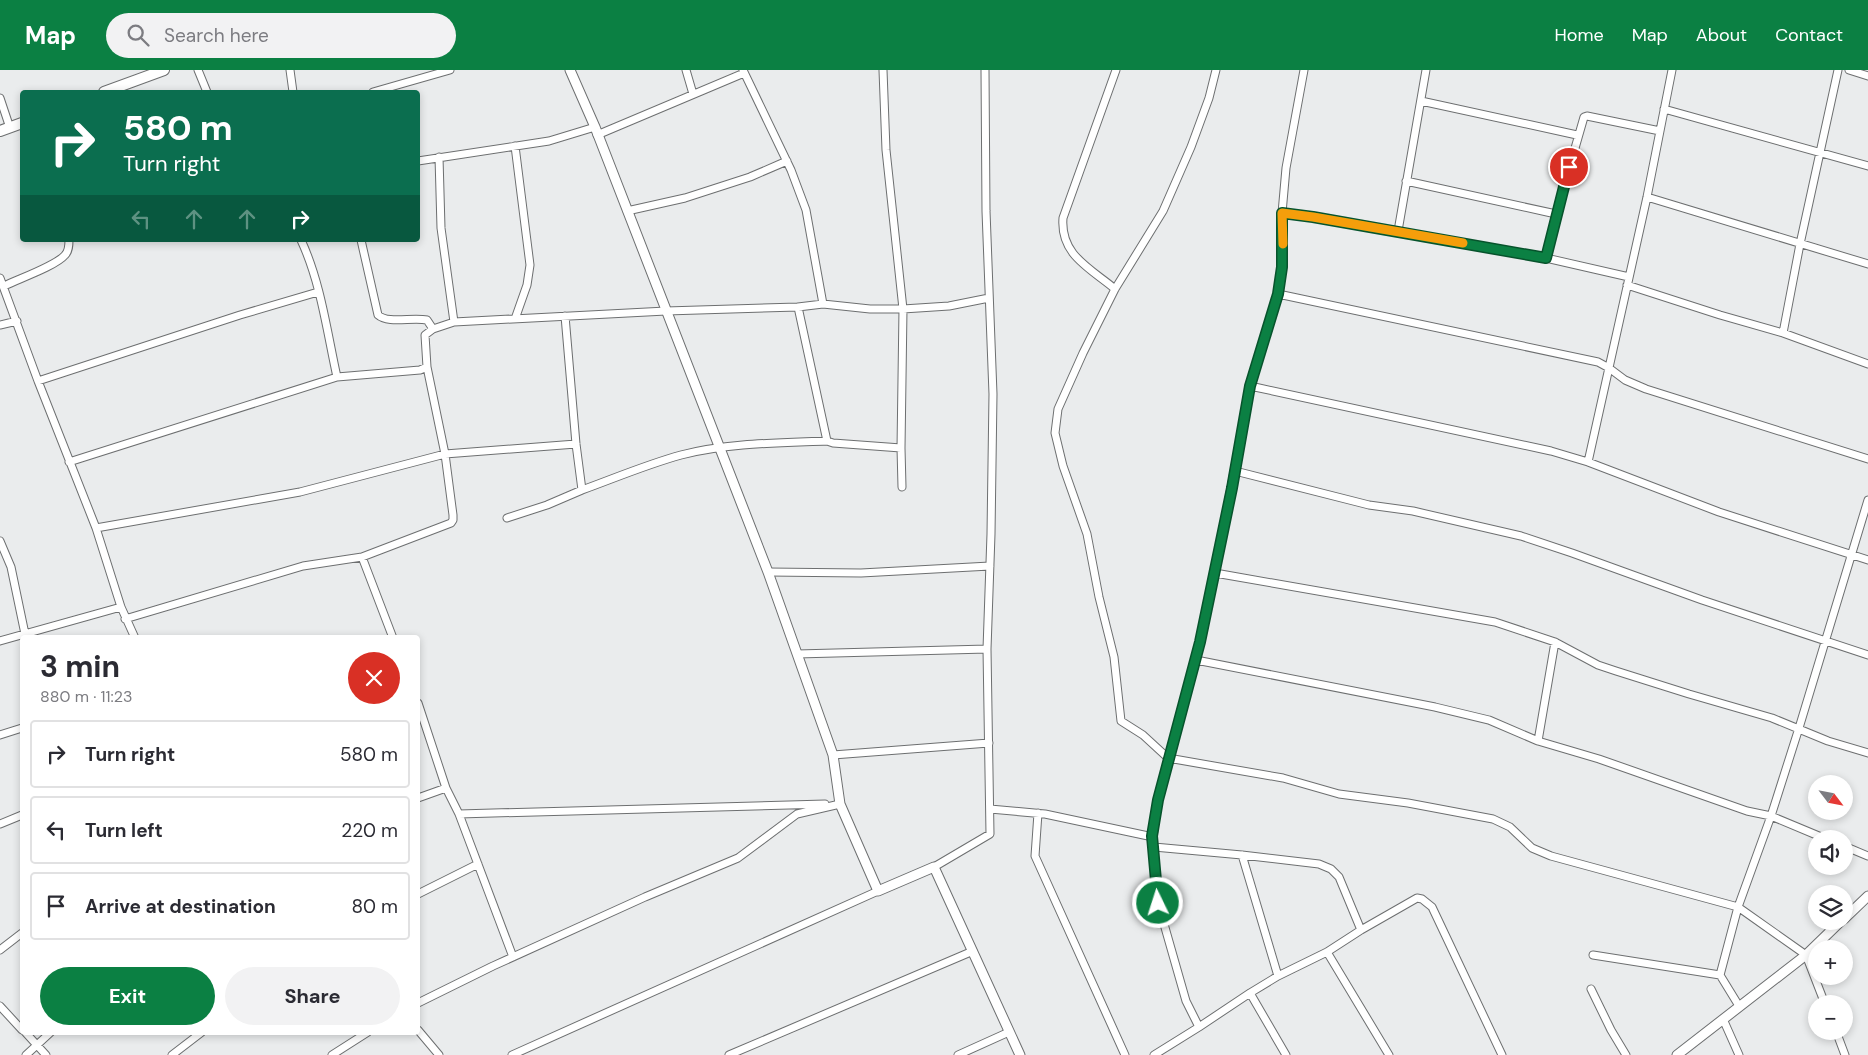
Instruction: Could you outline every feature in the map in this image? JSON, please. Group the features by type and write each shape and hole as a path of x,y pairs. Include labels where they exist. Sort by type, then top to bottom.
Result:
{"main road":[{"path":"109,90 164,70"},
{"path":"5,130 20,124"}],"street":[{"path":"198,70 206,90"},
{"path":"290,70 293,90"},
{"path":"380,90 450,70"},
{"path":"570,70 596,131 768,572 833,755 840,804 878,892"},
{"path":"686,70 693,94"},
{"path":"883,70 886,150 903,310 902,487"},
{"path":"512,1055 934,868 990,834 987,649 993,394 984,70"},
{"path":"1115,289 1071,253 1062,235 1062,218 1116,70"},
{"path":"1216,70 1209,98 1191,147 1163,210 1115,289 1058,409 1055,433 1063,466 1087,534 1099,596 1114,657 1120,721 1143,735 1168,758 1283,778 1339,794 1408,803 1493,819 1510,827 1532,848 1551,856 1738,906 1806,955 1822,995"},
{"path":"1199,1027 1186,1001 1158,903 1152,836 1168,758 1196,660 1215,574 1236,470 1250,386 1278,294 1282,267 1282,213 1286,168 1304,70"},
{"path":"1398,231 1426,70"},
{"path":"1588,462 1630,277 1672,70"},
{"path":"1783,333 1819,153 1838,70"},
{"path":"1849,70 1868,76"},
{"path":"420,161 549,142 596,131 693,94 744,71 787,161 806,210 823,304"},
{"path":"0,98 5,130"},
{"path":"1421,101 1577,135"},
{"path":"1664,109 1868,166"},
{"path":"1546,258 1582,119 1586,116 1660,131"},
{"path":"515,146 530,265 529,280 515,319"},
{"path":"438,157 440,228 454,322"},
{"path":"627,211 685,198 750,177 787,161"},
{"path":"1406,181 1556,214"},
{"path":"1647,197 1868,264"},
{"path":"1282,213 1398,231 1546,258 1630,277"},
{"path":"4,286 55,262 65,255 69,242"},
{"path":"302,242 318,292 337,377"},
{"path":"361,242 378,315 386,320 418,318 427,320 433,329"},
{"path":"0,278 69,462 96,528 125,619 133,635"},
{"path":"1627,285 1783,333 1868,364"},
{"path":"38,381 240,315 318,292"},
{"path":"1278,294 1598,362 1625,380 1646,388 1868,459"},
{"path":"125,619 303,566 362,557 450,523 453,520 453,515 428,367 426,335 433,329 454,322 666,311 798,307 823,304 903,310 949,306 989,298"},
{"path":"798,307 827,441"},
{"path":"565,316 582,490"},
{"path":"0,325 17,321"},
{"path":"69,462 337,377 420,370 428,367"},
{"path":"1250,386 1551,451 1588,462 1719,512 1868,560"},
{"path":"507,518 681,455 763,443 827,441 833,444 901,448"},
{"path":"96,528 300,492 444,454 576,444"},
{"path":"1236,470 1369,505 1413,510 1521,536 1702,600 1868,655"},
{"path":"1739,1006 1720,975 1738,906 1771,816 1868,500"},
{"path":"0,541 11,568 25,634"},
{"path":"362,557 392,635"},
{"path":"768,572 860,573 990,566"},
{"path":"1215,574 1495,622 1555,642 1616,671 1772,718 1846,748 1868,753"},
{"path":"21,635 121,607"},
{"path":"0,641 20,635"},
{"path":"1538,741 1555,642"},
{"path":"797,654 987,649"},
{"path":"1196,660 1435,707 1489,720 1538,741 1598,759 1747,811 1771,816 1808,831"},
{"path":"420,709 446,788 459,814 513,957"},
{"path":"0,735 20,729"},
{"path":"833,755 989,743"},
{"path":"420,797 446,788"},
{"path":"459,814 840,804"},
{"path":"420,1003 513,957 645,897 738,858 797,814 840,804"},
{"path":"990,809 1038,813 1152,836"},
{"path":"1038,813 1034,856 1125,1055"},
{"path":"0,824 20,816"},
{"path":"1154,847 1319,864 1331,869 1339,877 1361,930"},
{"path":"1853,850 1868,856"},
{"path":"1242,855 1278,976"},
{"path":"420,893 478,864"},
{"path":"934,868 1020,1055"},
{"path":"1853,910 1868,896"},
{"path":"1154,1055 1278,976 1328,952 1361,930 1417,898 1422,899 1432,907 1502,1055"},
{"path":"1677,1055 1806,955 1832,930"},
{"path":"0,950 20,935"},
{"path":"729,1055 973,951"},
{"path":"1328,952 1389,1055"},
{"path":"1592,955 1720,975"},
{"path":"1591,989 1611,1030 1626,1055"},
{"path":"1250,994 1286,1055"},
{"path":"0,1006 20,1027"},
{"path":"1723,1019 1739,1055"},
{"path":"420,1032 439,1055"},
{"path":"958,1055 1009,1032"},
{"path":"28,1035 46,1055"},
{"path":"26,1055 48,1035"},
{"path":"172,1055 198,1035"},
{"path":"332,1055 363,1035"},
{"path":"1839,1040 1845,1055"}],"slow traffic":[{"path":"1283,244 1282,213 1463,243"}],"route":[{"path":"1158,903 1152,836 1158,800 1196,660 1232,488 1250,386 1278,294 1282,267 1282,213 1546,258 1569,167"}]}
